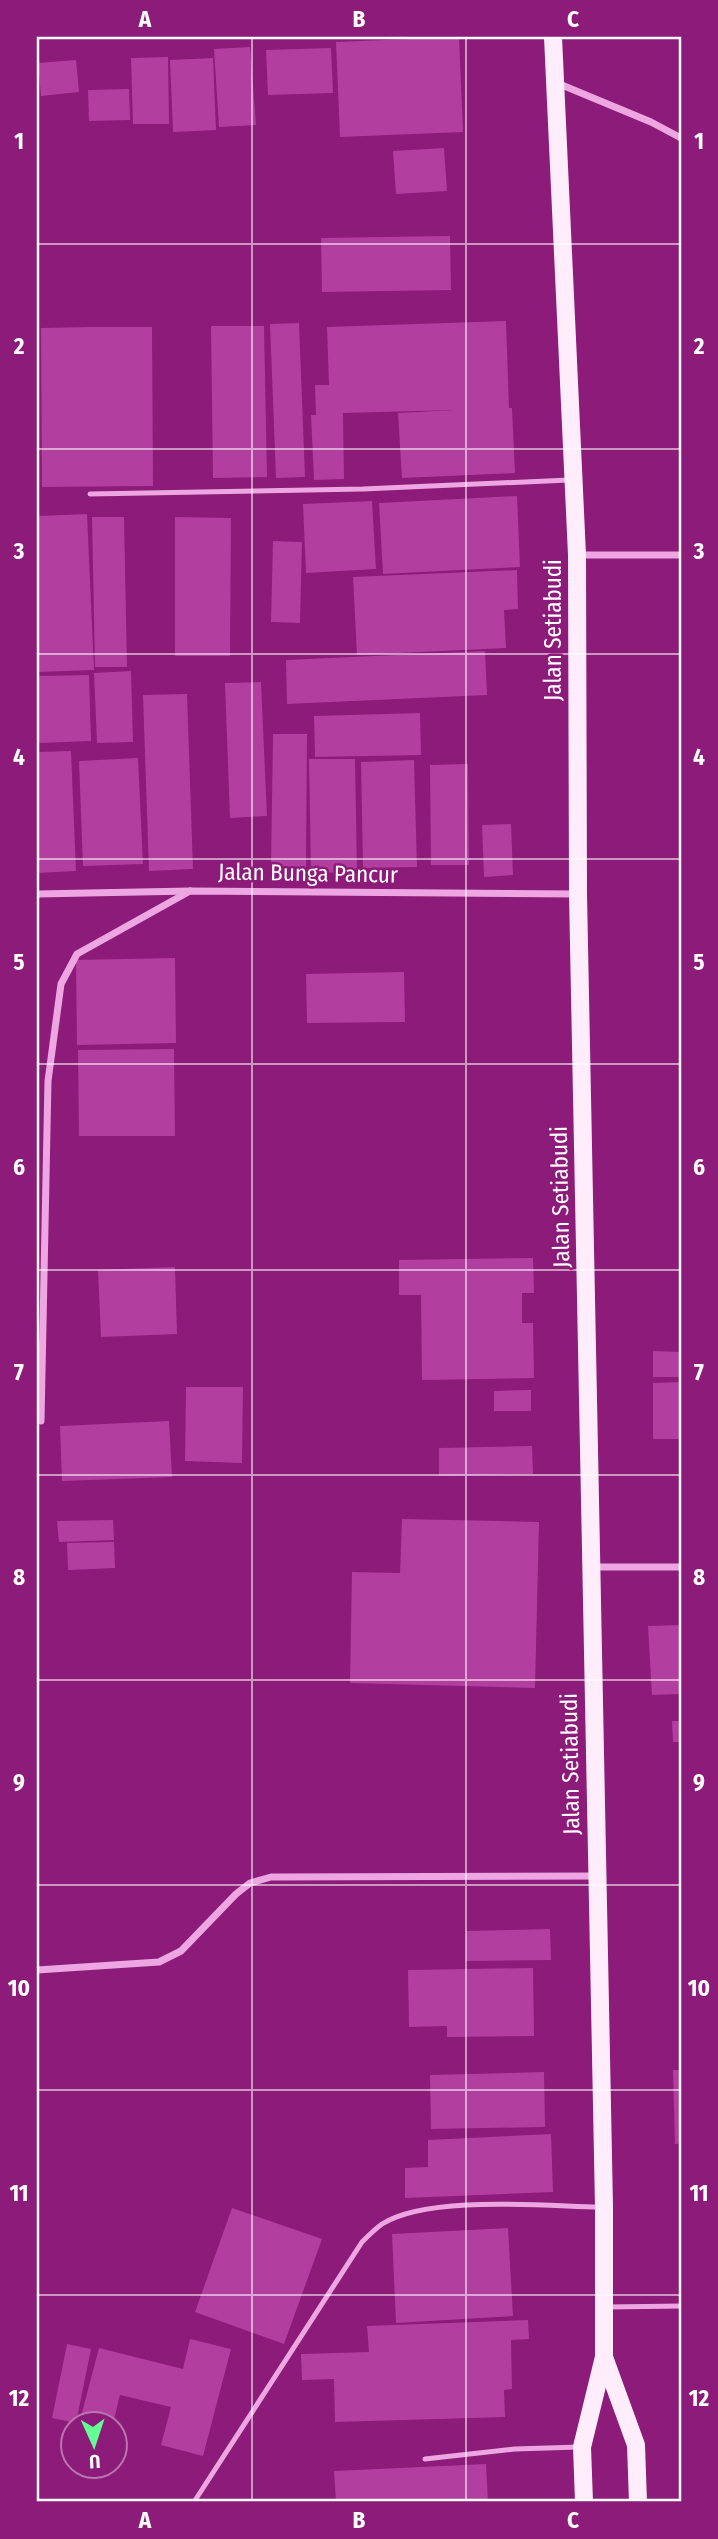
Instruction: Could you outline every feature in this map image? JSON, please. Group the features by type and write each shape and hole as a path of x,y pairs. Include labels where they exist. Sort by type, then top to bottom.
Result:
{"main road":[{"name":"Jalan Setiabudi","path":"552,37 577,555 579,894 604,2207 604,2357 582,2447 584,2502"},
{"name":"Jalan Setiabudi","path":"604,2357 636,2445 638,2502"}],"street":[{"path":"554,81 651,122 681,138"},
{"path":"577,555 681,555"},
{"path":"41,1421 48,1081 61,984 78,954 190,891"},
{"name":"Jalan Bunga Pancur","path":"37,894 190,891 579,894"},
{"path":"591,1567 681,1567"},
{"path":"37,1970 159,1962 181,1951 250,1883 271,1877 597,1875"}],"lane":[{"path":"90,494 363,489 572,480"},
{"path":"194,2502 362,2242 382,2224 405,2214 452,2205 604,2207"},
{"path":"605,2307 681,2306"},
{"path":"425,2459 515,2449 582,2447"}],"building":[{"path":"459,37 463,132 340,137 336,42"},
{"path":"250,47 256,125 219,127 214,49"},
{"path":"331,48 333,93 268,95 266,50"},
{"path":"168,57 169,124 133,124 131,58"},
{"path":"213,58 216,130 173,132 170,60"},
{"path":"76,60 79,92 41,96 38,63"},
{"path":"129,89 130,120 89,121 88,90"},
{"path":"444,148 447,191 396,194 393,151"},
{"path":"450,236 451,290 322,292 321,238"},
{"path":"506,321 509,408 512,408 515,473 402,478 398,413 455,410 343,413 344,479 314,480 311,415 316,415 315,385 329,385 327,327"},
{"path":"299,323 305,477 276,478 270,324"},
{"path":"211,326 264,326 267,477 213,478"},
{"path":"152,327 153,486 42,487 41,328"},
{"path":"517,496 520,567 383,574 379,503"},
{"path":"372,501 376,569 306,573 303,504"},
{"path":"87,514 94,670 37,672 37,516"},
{"path":"92,517 124,517 127,667 95,667"},
{"path":"175,517 231,518 230,656 175,656"},
{"path":"273,541 302,542 300,623 271,622"},
{"path":"517,570 518,609 504,610 506,648 357,655 353,577"},
{"path":"485,651 487,695 287,704 286,660"},
{"path":"131,671 133,742 97,743 94,673"},
{"path":"89,675 91,741 39,743 38,676"},
{"path":"261,682 267,816 230,818 225,683"},
{"path":"187,694 193,869 149,871 143,695"},
{"path":"420,713 421,755 315,757 314,716"},
{"path":"273,734 307,734 306,868 271,867"},
{"path":"71,751 76,871 37,873 37,752"},
{"path":"138,758 143,864 83,866 79,761"},
{"path":"309,759 355,759 357,872 311,873"},
{"path":"414,760 417,867 363,868 361,762"},
{"path":"468,764 469,865 431,865 430,765"},
{"path":"511,824 513,875 484,877 482,825"},
{"path":"175,958 176,1043 77,1045 76,960"},
{"path":"404,972 405,1022 307,1023 306,974"},
{"path":"174,1049 175,1136 79,1136 78,1050"},
{"path":"533,1258 534,1293 522,1293 522,1323 533,1323 534,1378 422,1380 421,1295 399,1295 399,1260"},
{"path":"175,1267 177,1334 101,1337 98,1270"},
{"path":"653,1351 681,1352 681,1377 653,1377"},
{"path":"681,1382 681,1439 653,1439 653,1383"},
{"path":"186,1387 243,1387 242,1463 185,1461"},
{"path":"531,1390 531,1411 494,1411 494,1391"},
{"path":"169,1421 172,1477 62,1481 60,1426"},
{"path":"532,1446 533,1474 439,1476 439,1448"},
{"path":"402,1519 539,1522 535,1688 350,1683 352,1572 400,1573"},
{"path":"113,1520 114,1540 59,1542 57,1521"},
{"path":"114,1542 115,1568 68,1570 67,1543"},
{"path":"681,1625 681,1694 652,1695 648,1626"},
{"path":"672,1721 681,1721 681,1742 673,1742"},
{"path":"550,1929 551,1960 466,1961 466,1931"},
{"path":"533,1968 534,2036 447,2037 447,2026 409,2027 408,1970"},
{"path":"673,2070 681,2070 681,2143 675,2144"},
{"path":"544,2072 545,2127 431,2129 430,2075"},
{"path":"551,2134 553,2192 405,2198 405,2168 428,2167 428,2140"},
{"path":"232,2208 322,2239 284,2344 195,2312"},
{"path":"508,2228 513,2316 396,2323 392,2234"},
{"path":"528,2320 529,2339 511,2340 512,2389 504,2390 505,2417 335,2422 334,2379 302,2380 301,2354 369,2352 367,2326"},
{"path":"190,2339 231,2349 203,2456 161,2445 171,2407 120,2395 116,2410 83,2410 99,2348 183,2369"},
{"path":"67,2344 91,2349 79,2410 60,2410 60,2420 52,2418"},
{"path":"486,2464 488,2502 336,2502 334,2471"}]}
